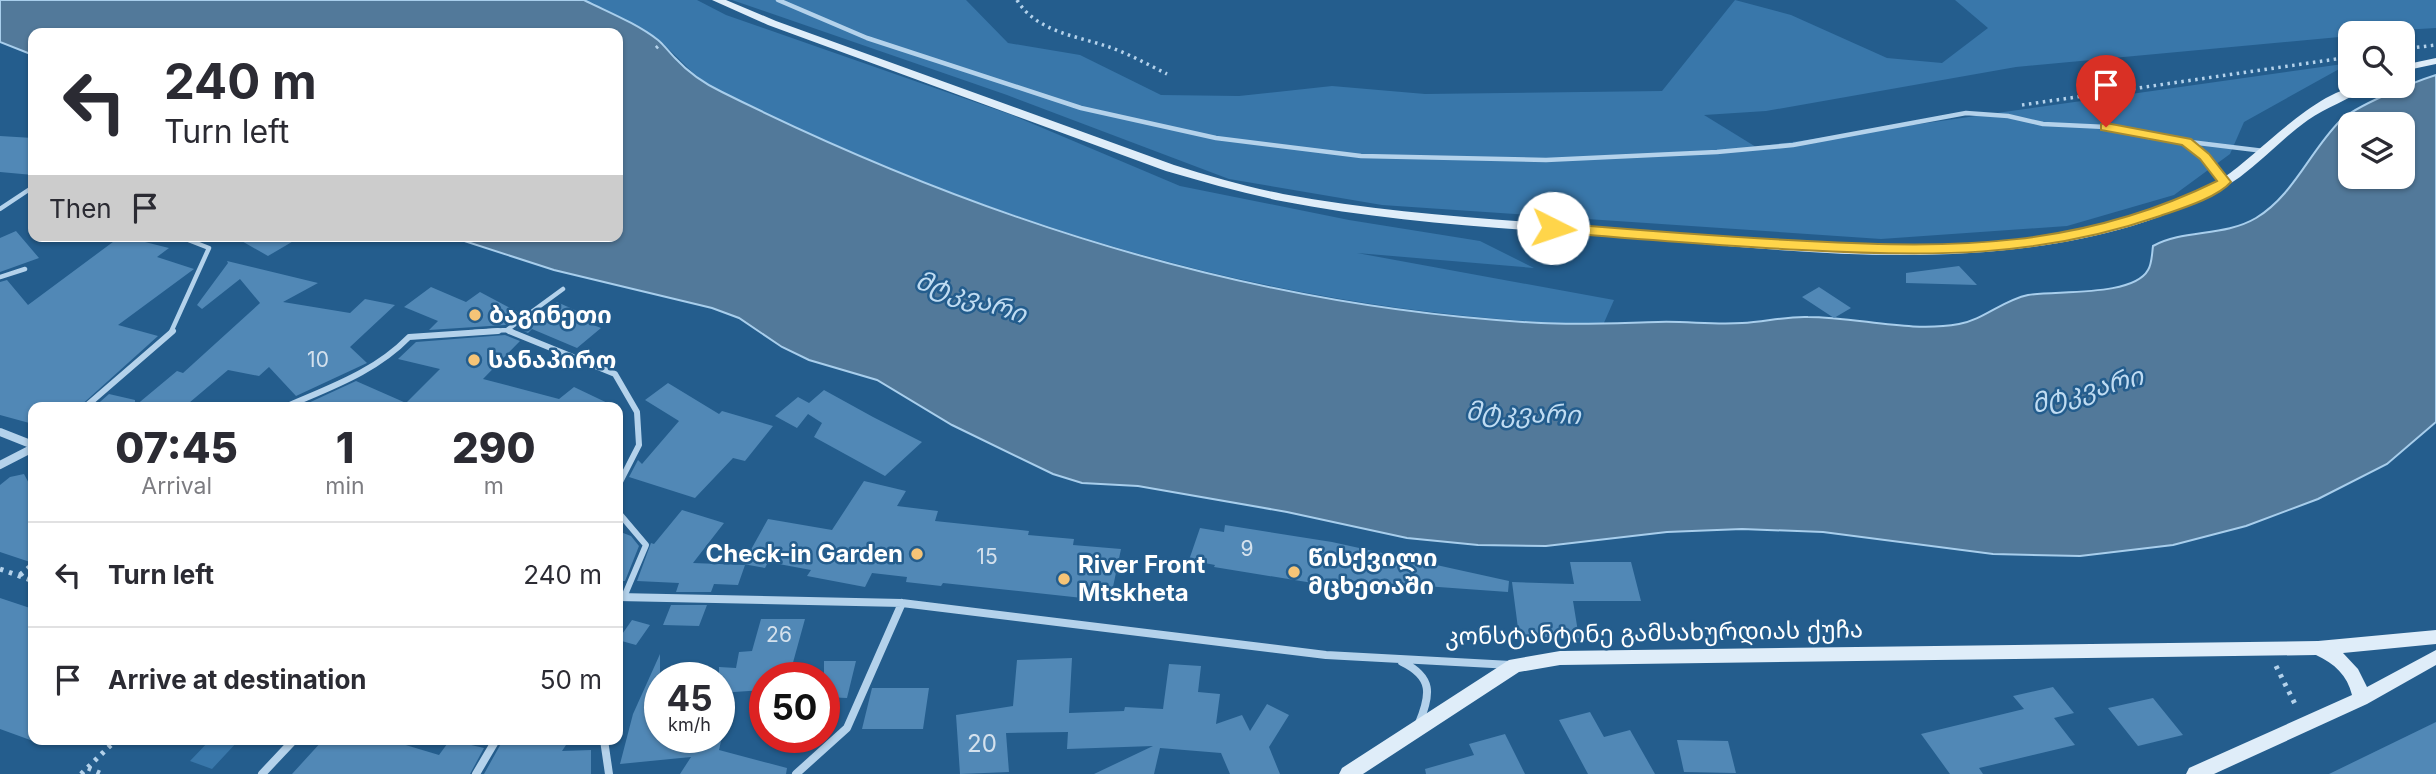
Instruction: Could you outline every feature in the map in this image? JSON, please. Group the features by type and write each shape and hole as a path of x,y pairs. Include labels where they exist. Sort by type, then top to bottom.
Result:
{"main road":[{"path":"717,0 772,23 1202,179 1267,196 1342,209 1414,217 1747,243 1883,250 1963,250 2054,240 2124,224 2183,203 2225,182 2299,121 2338,97"},
{"path":"2415,65 2436,61"},
{"name":"კონსტანტინე გამსახურდიას ქუჩა","path":"1515,665 1560,658 2319,648 2436,637"},
{"path":"2319,648 2336,656 2351,668 2358,682 2361,699"},
{"path":"2195,774 2361,699 2436,657"},
{"path":"1348,774 1515,665"}],"street":[{"path":"0,432 28,445"},
{"path":"0,464 28,450"},
{"name":"კონსტანტინე გამსახურდიას ქუჩა","path":"623,600 902,603 1326,655 1515,665"},
{"path":"796,774 847,728 902,603"},
{"path":"1395,659 1415,670 1428,687 1429,701 1416,729"},
{"path":"262,774 289,745"},
{"path":"476,774 493,745"},
{"path":"605,745 608,774"}],"lane":[{"path":"778,0 867,38 1081,108 1216,138 1361,156 1546,160 1717,152 1793,145 1966,113 2008,116 2043,124 2106,127 2186,142 2264,151"},
{"path":"2186,142 2204,157 2225,182"},
{"path":"0,209 28,190"},
{"path":"92,402 173,331 209,248 194,242"},
{"path":"0,277 24,269"},
{"path":"507,330 563,289"},
{"path":"296,402 371,368 393,355 409,337 507,330 615,374 637,412 639,445 623,476"},
{"path":"623,518 646,545 623,594"}],"path":[{"path":"1017,0 1025,13 1054,28 1062,36 1112,48 1167,74"},
{"path":"656,48 662,43"},
{"path":"2415,48 2436,45"},
{"path":"2014,106 2338,59"},
{"path":"19,575 28,568"},
{"path":"0,569 28,579"},
{"path":"2275,665 2299,710"},
{"path":"81,774 111,745"},
{"path":"88,768 102,774"}],"shaded area":[{"path":"584,0 697,0 726,15 1012,115 1180,186 1349,220 1480,241 1534,268 1357,253 1614,300 1603,325 1508,320 1413,310 1320,295 1137,253 1046,226 957,195 774,118 719,91 694,74 652,36 634,24"},
{"path":"732,0 966,0 1008,43 1080,55 1161,95 1239,96 1332,86 1425,94 1662,91 1735,0 1791,15 1887,58 1942,63 1988,28 1955,0 2436,0 2436,28 2415,29 2415,21 2338,21 2338,37 2016,67 1766,111 1704,115 1756,147 2338,65 2338,70 2244,122 2230,154 2174,195 2067,226 1881,239 1382,205 1229,179 1007,95"},
{"path":"205,745 234,745 212,769 190,761"}],"water":[{"name":"მტკვარი","path":"0,0 584,0 649,34 691,73 716,89 819,138 917,180 1018,217 1120,250 1223,277 1328,298 1434,314 1570,324 1732,323 1800,317 1902,326 1940,326 1968,322 2028,295 2093,291 2127,285 2140,279 2148,270 2153,246 2178,237 2244,224 2269,209 2291,186 2338,123 2338,189 2415,189 2415,112 2352,112 2379,98 2415,98 2415,83 2436,75 2436,422 2387,464 2318,499 2246,526 2173,545 2080,556 1993,554 1823,532 1742,529 1667,532 1546,546 1478,545 1407,538 1287,512 1138,486 1082,483 1053,474 952,425 877,380 809,360 782,347 739,318 712,308 554,270 468,242 623,242 623,28 28,28 28,53 0,42"}],"building":[{"path":"0,136 28,138 28,175 0,172"},
{"path":"16,231 39,258 0,272 0,238"},
{"path":"113,242 145,242 169,248 157,257 194,269 118,325 158,336 85,402 28,402 28,423 0,415 0,282 7,280 28,305"},
{"path":"244,242 292,242 268,256"},
{"path":"227,261 318,283 283,302 350,313 365,299 395,305 350,347 367,363 296,396 269,367 259,376 228,370 190,402 140,402 177,371 183,373 260,303 240,279 202,309 197,305"},
{"path":"1959,266 1977,285 1906,283 1906,273"},
{"path":"431,287 466,302 480,292 521,314 505,325 429,330 438,321 404,307"},
{"path":"1819,287 1851,308 1834,318 1802,297"},
{"path":"557,302 577,311 570,316 601,328 577,348 532,329 528,333 517,328 531,319 534,320"},
{"path":"505,335 520,341 483,379 559,399 574,387 605,402 407,402 440,369 398,359 416,342"},
{"path":"356,381 404,402 310,402"},
{"path":"668,383 719,414 722,411 773,426 745,461 733,458 695,498 629,477 638,460 642,464 679,421 645,400"},
{"path":"824,390 922,442 885,476 814,437 822,423 808,414 797,428 775,416 798,397 809,403"},
{"path":"109,394 135,402 100,402"},
{"path":"24,474 28,482 28,561 0,552 0,485 10,477"},
{"path":"864,481 906,491 897,506 938,511 935,521 1029,531 1028,535 1074,539 1073,545 1121,549 1110,601 943,583 941,586 906,582 907,577 872,573 865,587 807,576 811,570 768,562 765,568 743,564 768,519 832,530"},
{"path":"682,510 724,523 693,563 745,565 738,585 714,584 711,592 676,592 679,583 637,581 651,543 654,544"},
{"path":"1225,525 1332,542 1509,581 1508,592 1327,579 1325,585 1214,567 1215,565 1189,560 1200,528 1224,532"},
{"path":"623,533 631,536 639,546 625,581"},
{"path":"1570,562 1631,562 1641,601 1573,601 1579,638 1519,636 1512,582 1574,584"},
{"path":"0,598 28,607 28,739 0,729"},
{"path":"671,605 707,605 699,626 663,625"},
{"path":"761,619 805,619 793,662 749,662 749,691 735,692 735,668 739,652 752,651"},
{"path":"632,620 650,625 636,645 623,641 623,633"},
{"path":"1072,658 1069,713 1124,711 1125,707 1163,709 1169,664 1201,666 1198,692 1220,694 1216,724 1242,715 1250,731 1267,704 1289,715 1269,747 1280,774 1230,774 1221,753 1160,748 1154,774 1094,774 1153,746 1067,749 1068,732 1006,733 1009,772 960,774 956,715 1013,706 1017,660"},
{"path":"856,661 847,698 840,698 840,662 824,662"},
{"path":"2053,687 2074,713 2054,718 2075,745 1979,768 1983,774 1950,774 1921,734 2024,709 2013,696"},
{"path":"872,688 929,688 923,729 862,729"},
{"path":"644,690 644,753 730,753 787,768 786,774 680,774 691,757 620,764 633,714"},
{"path":"2153,698 2183,735 2138,746 2108,708"},
{"path":"1590,712 1604,737 1630,730 1655,774 1588,774 1559,720"},
{"path":"2436,722 2436,774 2329,774"},
{"path":"1505,734 1525,774 1426,774 1425,769 1474,755 1469,744"},
{"path":"1677,740 1728,741 1736,773 1684,772"},
{"path":"318,745 406,745 439,755 446,745 484,748 470,774 292,774"},
{"path":"500,745 566,745 562,751 591,750 591,774 484,774"}],"place":[{"name":"ბაგინეთი","path":"475,315"},
{"name":"სანაპირო","path":"474,360"},
{"name":"Check-in Garden","path":"917,554"},
{"name":"წისქვილი მცხეთაში","path":"1294,572"},
{"name":"River Front Mtskheta","path":"1064,579"}],"route":[{"path":"1553,228 1747,243 1883,250 1963,250 2054,240 2124,224 2183,203 2225,182 2204,157 2186,142 2106,127"}]}
